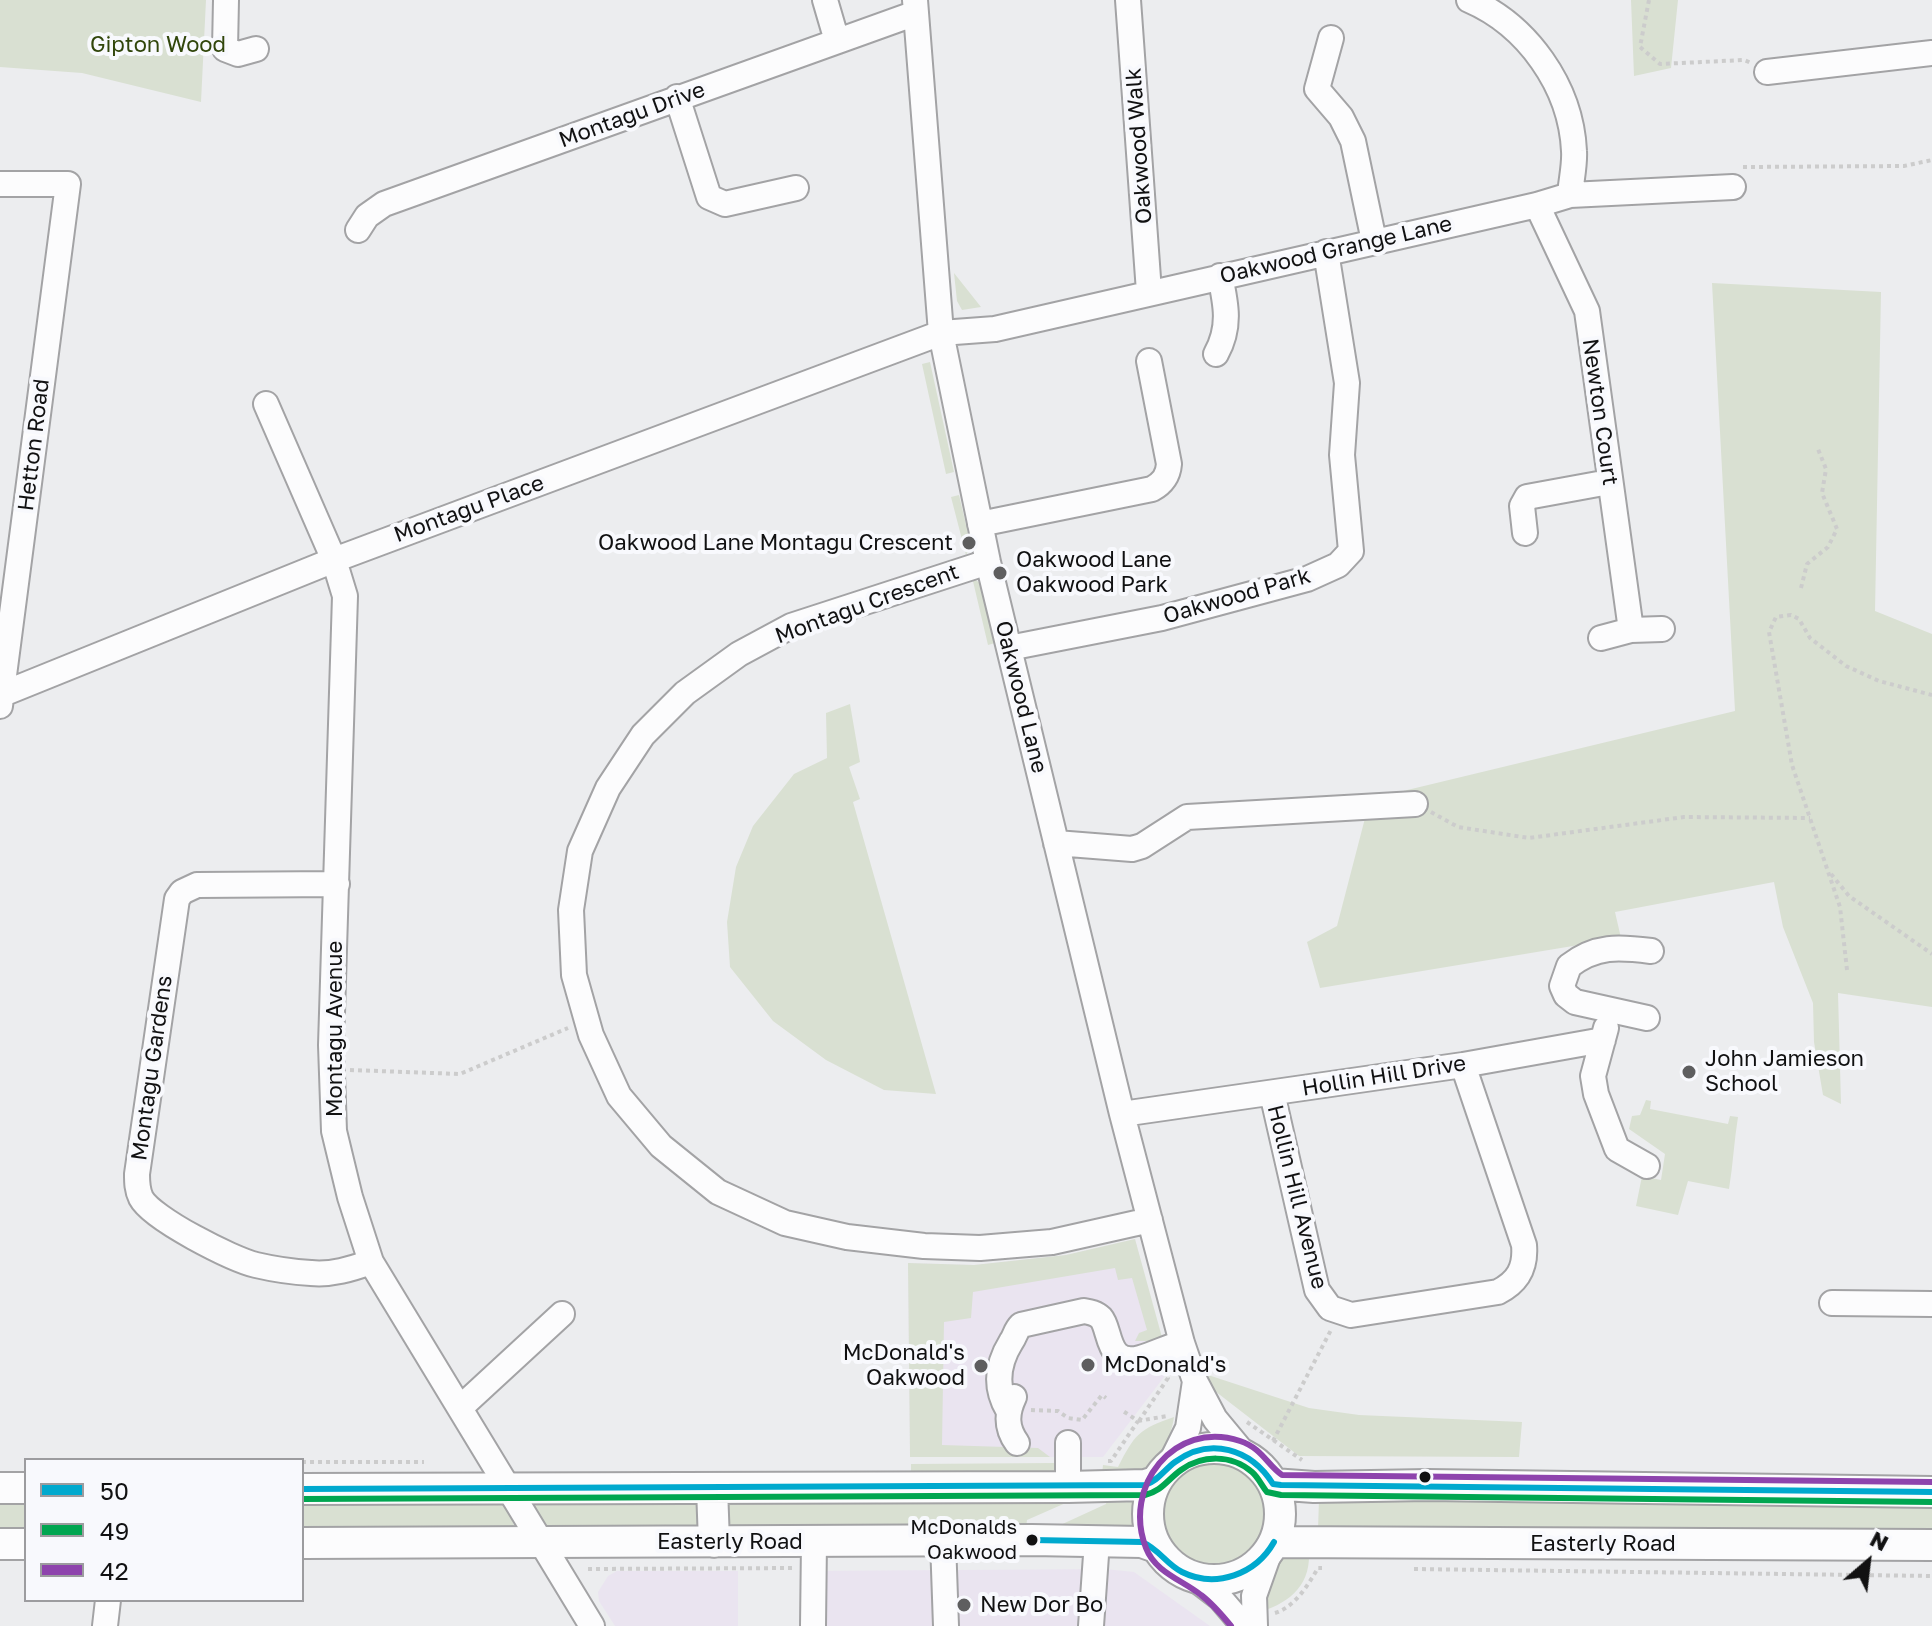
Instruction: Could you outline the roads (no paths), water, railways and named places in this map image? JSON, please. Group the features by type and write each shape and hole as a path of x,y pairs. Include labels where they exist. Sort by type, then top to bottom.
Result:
{"main road":[{"path":"304,1489 1145,1485 1186,1453 1219,1447 1244,1454 1260,1465 1273,1484 1278,1496 1279,1527 1272,1545 1257,1564 1245,1572 1215,1581 1180,1571 1156,1547 1149,1526 1150,1495 1162,1474"},
{"path":"1273,1484 1314,1487 1428,1485 1932,1492"},
{"path":"0,1488 24,1488"},
{"path":"712,1488 714,1542"},
{"name":"Easterly Road","path":"304,1543 1097,1541 1142,1542 1156,1547"},
{"path":"0,1544 24,1544"},
{"name":"Easterly Road","path":"1272,1545 1932,1545"}],"street":[{"path":"226,0 225,49 238,54 256,49"},
{"path":"825,0 837,41"},
{"name":"Oakwood Walk","path":"1128,0 1149,292"},
{"path":"1469,0 1506,21 1532,45 1562,94 1574,150 1570,195"},
{"name":"Montagu Drive","path":"358,230 367,216 384,204 837,41 915,7"},
{"name":"Oakwood Lane","path":"915,7 941,333 988,562 1150,1220 1171,1346 1195,1381 1215,1419 1244,1454"},
{"path":"1331,38 1317,89 1341,117 1353,141 1374,241"},
{"path":"1767,72 1932,53"},
{"path":"677,97 709,197 725,204 796,188"},
{"name":"Oakwood Grange Lane","path":"941,333 995,329 1570,195 1731,177"},
{"name":"Hetton Road","path":"0,184 68,184 0,698"},
{"name":"Newton Court","path":"1537,205 1587,311 1631,630"},
{"name":"Oakwood Park","path":"1009,648 1162,618 1307,579 1338,565 1351,551 1342,455 1347,383 1326,252"},
{"path":"1216,354 1222,343 1227,319 1220,276"},
{"name":"Montagu Place","path":"0,698 334,560 941,333"},
{"path":"980,524 1152,489 1159,485 1168,472 1169,464 1149,361"},
{"name":"Montagu Avenue","path":"266,404 334,560 345,596 332,1069 334,1131 350,1197 371,1262 592,1626"},
{"path":"1525,533 1522,506 1527,497 1609,482"},
{"name":"Montagu Crescent","path":"988,562 791,626 739,654 685,693 643,735 608,788 580,851 571,910 574,975 591,1035 619,1096 661,1146 718,1192 785,1223 847,1237 924,1246 980,1248 1052,1242 1150,1220"},
{"path":"1601,638 1631,630 1662,629"},
{"path":"1056,843 1132,849 1142,846 1187,817 1415,804"},
{"name":"Montagu Gardens","path":"337,884 197,885 182,892 177,899 137,1187 141,1199 160,1216 223,1252 255,1265 313,1273 339,1273 371,1262"},
{"path":"1647,1018 1575,1002 1566,995 1562,986 1569,966 1600,949 1615,946 1651,951"},
{"path":"1611,1010 1593,1076 1596,1094 1617,1149 1647,1166"},
{"name":"Hollin Hill Drive","path":"1122,1114 1463,1065 1603,1040"},
{"name":"Hollin Hill Avenue","path":"1272,1093 1317,1290 1322,1300 1340,1313 1351,1315 1498,1292 1508,1287 1523,1269 1524,1245 1463,1065"},
{"path":"1832,1303 1932,1304"},
{"path":"1017,1443 1010,1433 1015,1412 1002,1399 1000,1379 1005,1348 1021,1325 1084,1311 1094,1313 1104,1322 1108,1341 1122,1356 1137,1359 1171,1346"},
{"path":"460,1408 562,1314"},
{"name":"Oakwood Lane","path":"1162,1474 1188,1428 1195,1381"},
{"path":"1068,1443 1068,1487"},
{"path":"943,1541 946,1626"},
{"path":"1092,1626 1097,1541"},
{"path":"813,1626 814,1542"},
{"path":"1251,1623 1254,1596 1272,1545"},
{"path":"1190,1575 1251,1623"},
{"path":"105,1626 108,1602"}],"place":[{"name":"Oakwood Lane Montagu Crescent","path":"969,543"},
{"name":"Oakwood Lane Oakwood Park","path":"1000,573"},
{"name":"John Jamieson School","path":"1689,1072"},
{"name":"McDonald's","path":"1088,1365"},
{"name":"McDonald's Oakwood","path":"981,1366"},
{"name":"McDonalds Oakwood","path":"1032,1540"},
{"name":"New Dor Bo","path":"964,1605"}],"park label":[{"name":"Gipton Wood","path":"158,45"}]}
